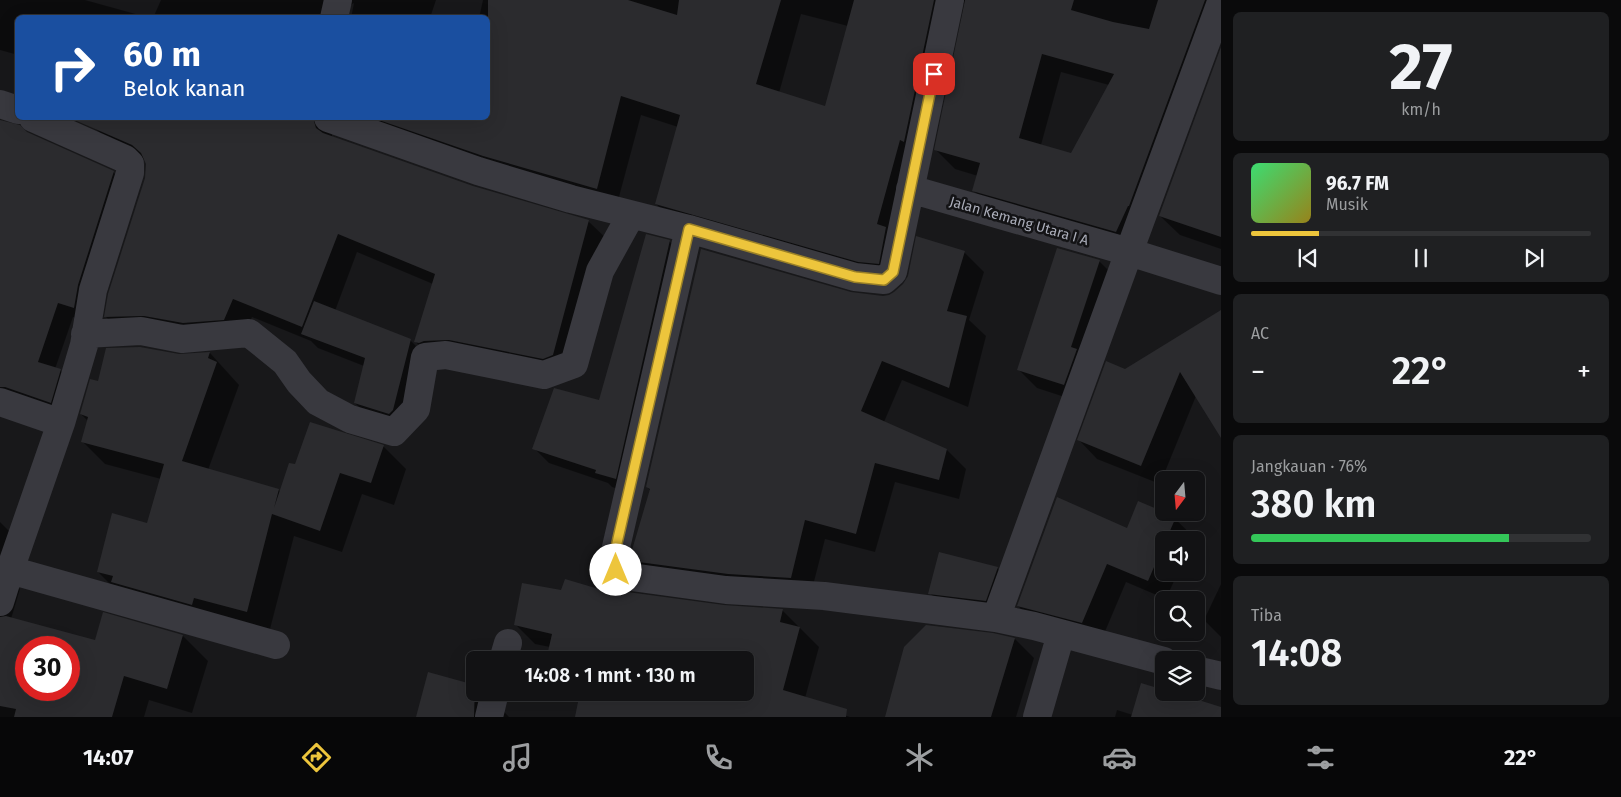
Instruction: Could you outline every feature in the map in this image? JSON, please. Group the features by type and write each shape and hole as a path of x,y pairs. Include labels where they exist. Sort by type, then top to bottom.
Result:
{"street":[{"path":"335,15 338,0"},
{"path":"334,120 478,171 571,199 689,229 855,277 884,280 893,272 950,0"},
{"path":"996,618 1221,2"},
{"path":"0,104 15,109"},
{"path":"0,602 61,423 84,346 93,290 130,173 130,164 125,159 37,120"},
{"name":"Jalan Kemang Utara I A","path":"910,190 1129,252 1221,281"},
{"path":"85,334 141,332 182,339 249,333 284,362 299,382 318,402 350,419 394,432 416,409 425,357 446,355 544,375 574,364 600,271 630,214"},
{"path":"689,229 614,556 616,570 624,576 726,590 824,596 996,618 1155,659"},
{"path":"0,402 61,423"},
{"path":"10,570 276,645"},
{"path":"1037,717 1061,634"},
{"path":"1205,672 1221,676"},
{"path":"489,717 493,701"}],"building":[{"path":"488,0 628,0 677,15 679,0 781,0 756,84 825,106 854,0 934,0 904,142 900,140 877,224 886,227 879,264 858,262 655,204 680,115 621,96 597,189 483,156 379,120 490,120 490,15 488,15"},
{"path":"965,0 1074,0 1071,10 1113,22 1149,29 1158,0 1205,0 1129,206 1116,232 972,191 980,163 934,150","holes":["1042,54 1114,74 1071,153 1019,138"]},
{"path":"1221,47 1221,237 1159,216"},
{"path":"0,120 20,125 27,132 114,171 78,285 74,308 58,303 38,362 61,369 51,403 0,387"},
{"path":"75,120 314,120 316,128 323,133 473,186 589,220 553,355 543,359 449,340 414,342 435,274 338,234 302,327 233,299 224,320 183,323 144,316 104,317 108,294 145,178 146,164 141,153 132,145"},
{"path":"646,234 670,240 616,479 595,473 596,470 532,449 554,388 599,400"},
{"path":"916,236 965,251 947,311 967,316 949,388 882,361 861,411 947,449 939,480 875,463 856,534 805,520 791,578 728,574 631,561 630,557 650,489 646,487 701,249 851,292 883,296 894,292 903,284 908,276"},
{"path":"1057,248 1100,260 1071,347 1077,349 1064,385 1017,370"},
{"path":"314,301 411,339 393,410 389,414 354,403 365,358 301,334"},
{"path":"1221,310 1221,438 1180,372 1141,466 1077,440 1106,361 1125,369"},
{"path":"140,347 179,354 210,352 208,358 217,362 182,461 279,489 274,508 289,463 295,464 310,422 384,445 371,483 340,473 320,531 272,514 247,612 194,598 192,605 111,582 113,576 97,572 112,513 147,523 164,464 81,442 88,417 80,414 90,379 98,381 106,348"},
{"path":"1057,497 1127,528 1138,501 1155,508 1155,521 1174,521 1170,531 1155,531 1155,565 1148,581 1107,564 1082,623 1017,606"},
{"path":"939,552 998,567 986,601 928,594"},
{"path":"565,579 619,595 620,591 724,605 783,609 780,622 800,627 783,690 847,709 846,717 575,717 578,701 754,701 754,651 548,651 552,634 514,625 522,583 561,590"},
{"path":"103,612 183,635 167,689 124,676 112,717 14,717 16,709 0,706 0,617 6,616 95,640"},
{"path":"926,625 993,633 1015,638 991,717 885,717 904,647"},
{"path":"428,672 466,683 466,701 474,701 474,717 416,717"},
{"path":"1141,683 1155,687 1155,701 1202,701 1221,707 1221,717 1131,717"}],"route":[{"path":"616,570 614,556 689,229 855,277 884,280 893,272 934,74"}]}
